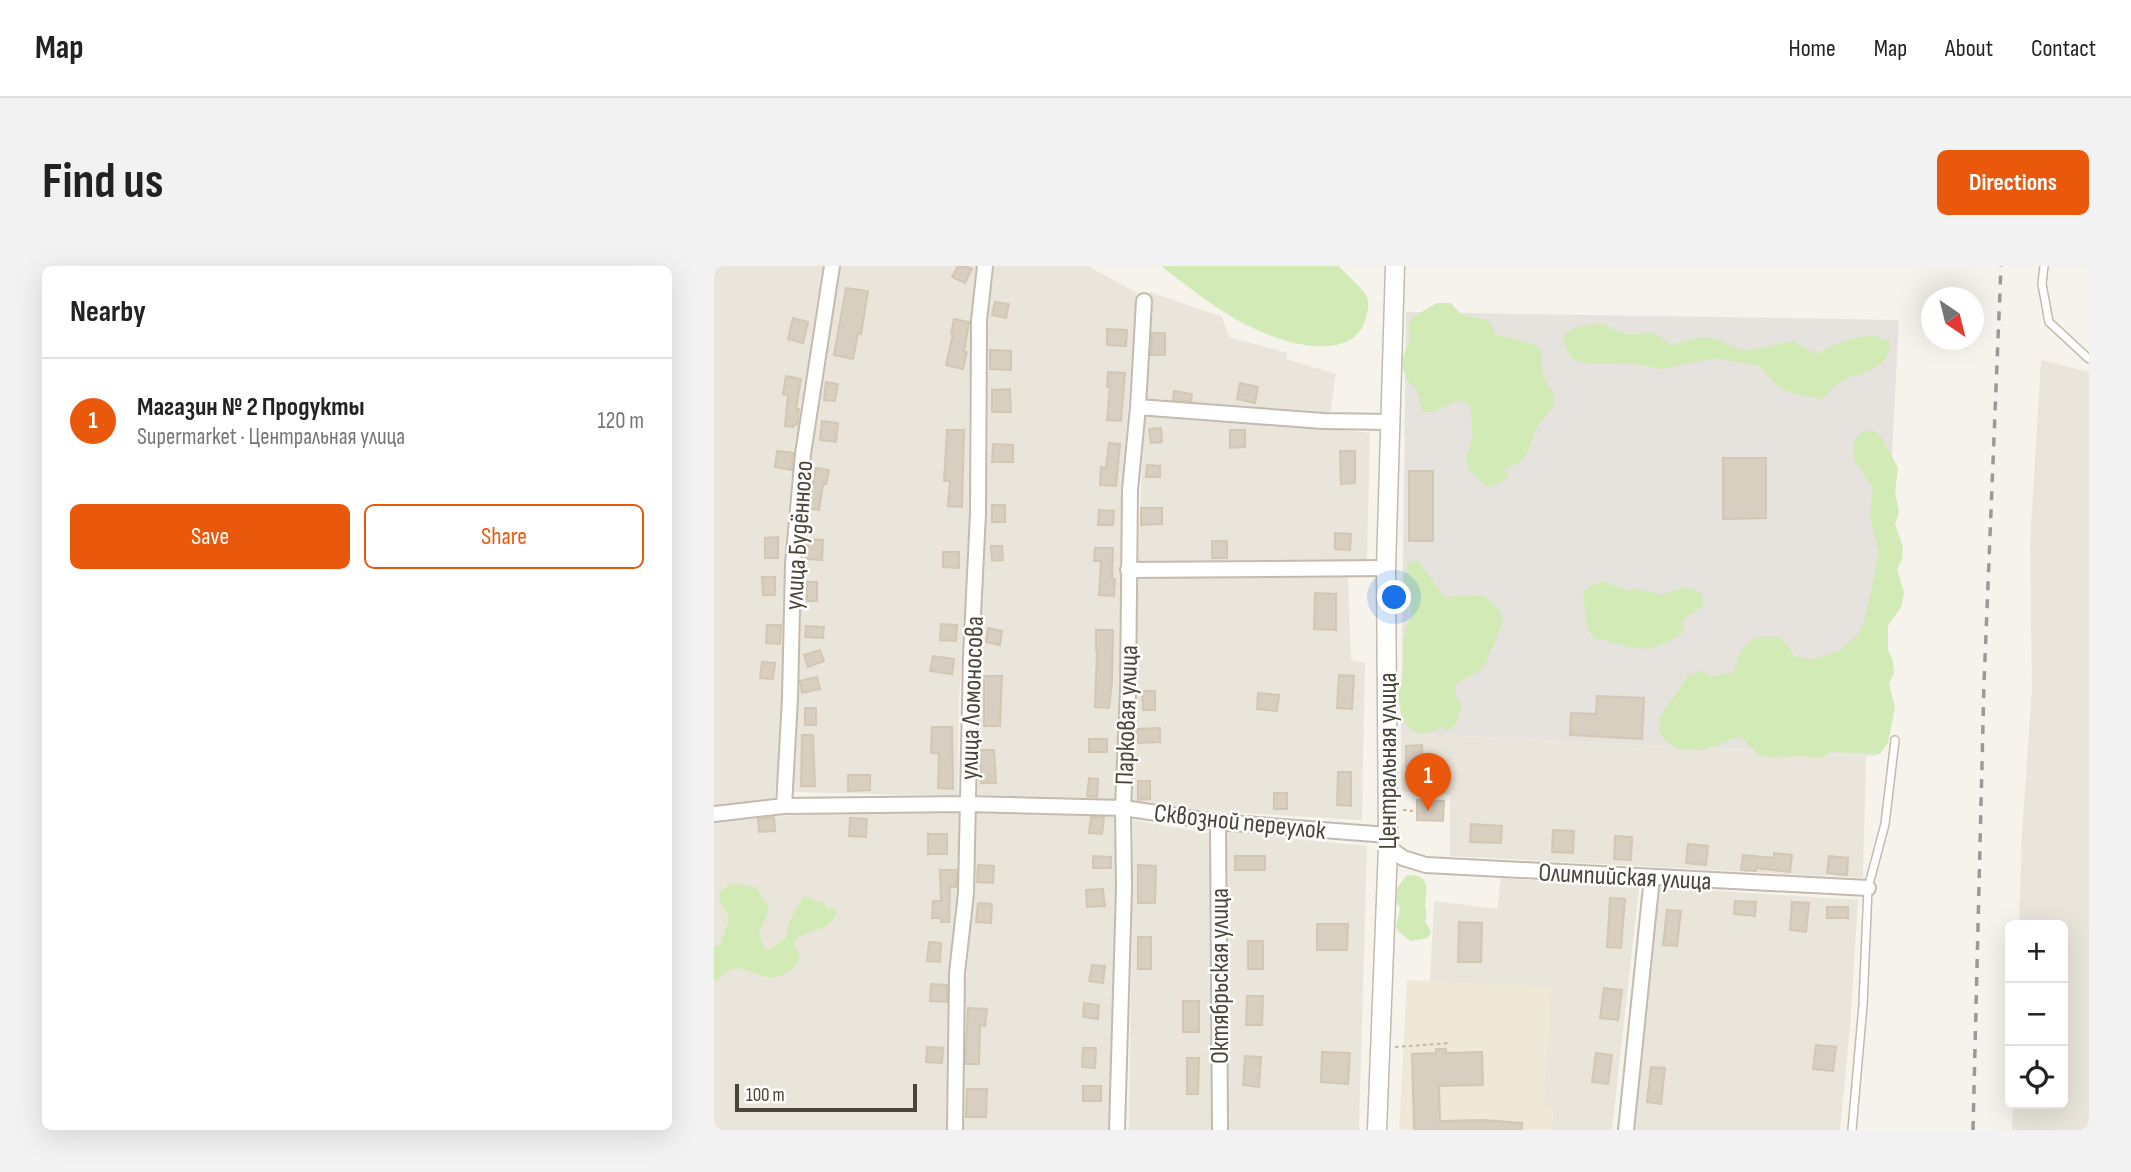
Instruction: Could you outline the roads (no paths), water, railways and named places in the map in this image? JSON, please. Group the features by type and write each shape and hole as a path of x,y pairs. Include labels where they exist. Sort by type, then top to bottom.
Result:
{"street":[{"name":"улица Будённого","path":"784,806 793,564 803,454 832,266"},
{"name":"улица Ломоносова","path":"955,1130 957,973 966,893 971,656 978,513 979,321 985,266"},
{"name":"Центральная улица","path":"1377,1130 1388,841 1386,568 1395,266"},
{"name":"Парковая улица","path":"1117,1130 1124,888 1123,808 1128,693 1130,490 1144,301"},
{"path":"1138,407 1324,421 1391,422"},
{"path":"1128,570 1386,568"},
{"name":"Сквозной переулок","path":"714,814 784,806 967,804 1123,808 1218,822 1388,841"},
{"name":"Октябрьская улица","path":"1218,822 1220,1130"},
{"name":"Олимпийская улица","path":"1388,841 1403,858 1426,865 1868,888"},
{"path":"1626,1130 1652,877"}],"lane":[{"path":"2044,266 2042,284 2049,322 2089,359"},
{"path":"1852,1130 1863,1005 1868,888 1885,824 1895,740"}],"railway":[{"path":"1973,1130 1984,683 2001,266"}],"place":[{"name":"Магазин № 2 Продукты","path":"1428,811"}]}
